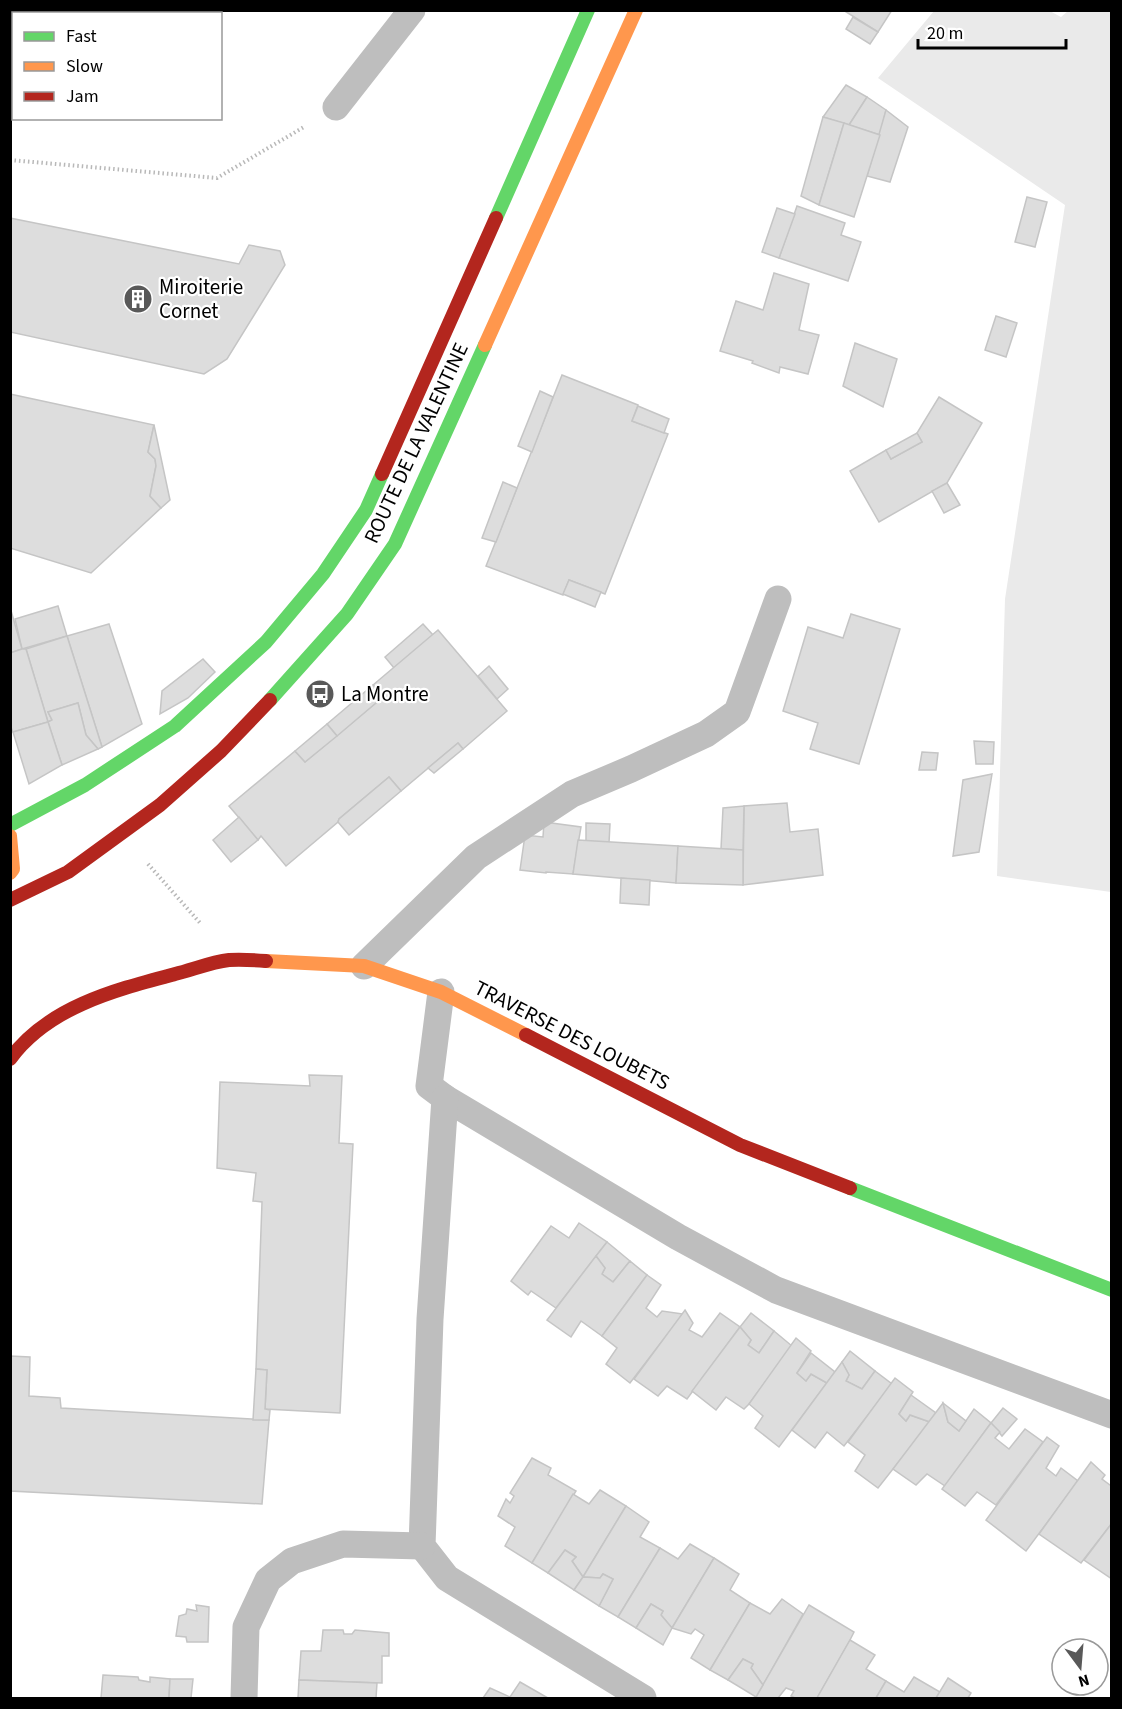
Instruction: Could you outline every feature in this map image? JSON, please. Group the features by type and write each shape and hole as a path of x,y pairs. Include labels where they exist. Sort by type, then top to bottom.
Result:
{"main road":[{"name":"ROUTE DE LA VALENTINE","path":"10,825 85,784 175,726 266,642 323,574 366,510 588,10"},
{"name":"ROUTE DE LA VALENTINE","path":"10,900 68,872 159,805 221,751 292,677 347,614 395,544 636,10"},
{"path":"10,836 13,869 10,873"},
{"name":"TRAVERSE DES LOUBETS","path":"10,1059 21,1044 51,1020 88,1000 152,980 230,960 364,966 441,992 740,1145 1112,1290"}],"lane":[{"path":"336,107 412,10"},
{"path":"364,966 476,857 572,794 706,734 737,712 778,599"},
{"path":"441,992 429,1086 445,1098 678,1237 776,1290 1112,1415"},
{"path":"445,1098 429,1319 423,1546 447,1578 643,1698"},
{"path":"244,1698 246,1627 268,1580 292,1561 343,1544 423,1546"}],"path":[{"path":"10,160 217,178 336,107"},
{"path":"147,864 205,928"}],"shaded area":[{"path":"1048,10 1061,17 1068,11 1111,11 1111,892 997,876 1005,599 1065,205 878,78 934,11"}],"building":[{"path":"10,10 159,10 159,12 12,12 12,102 10,102"},
{"path":"843,10 892,10 878,32"},
{"path":"853,17 878,32 870,44 846,29"},
{"path":"846,85 867,97 849,125 823,117"},
{"path":"867,97 886,110 880,135 849,125"},
{"path":"886,110 908,127 890,182 867,176"},
{"path":"823,117 844,123 819,205 801,196"},
{"path":"844,123 880,135 854,217 819,205"},
{"path":"1027,197 1047,202 1035,247 1015,242"},
{"path":"797,206 845,223 841,235 861,242 848,281 779,258"},
{"path":"777,208 795,214 779,258 762,252"},
{"name":"Miroiterie Cornet","path":"10,218 239,264 249,245 280,251 285,265 227,359 204,374 10,332"},
{"path":"774,273 809,284 799,330 819,335 808,374 780,367 779,373 752,363 753,361 720,351 736,301 763,310"},
{"path":"996,316 1017,323 1006,357 985,350"},
{"path":"855,343 897,359 883,407 843,386"},
{"path":"562,375 638,405 632,421 668,434 605,594 569,580 563,595 486,566"},
{"path":"540,391 553,397 532,452 518,446"},
{"path":"10,394 154,425 148,452 155,459 156,466 150,496 161,508 91,573 10,548"},
{"path":"939,397 982,423 947,483 879,522 850,471 886,450 891,459 922,442 917,433"},
{"path":"638,406 669,419 664,433 632,421"},
{"path":"154,425 170,500 161,508 150,496 156,466 155,459 148,452"},
{"path":"917,433 922,442 891,459 886,450"},
{"path":"503,482 517,488 496,542 482,538"},
{"path":"947,483 960,505 944,513 932,491"},
{"path":"569,580 601,592 595,607 563,594"},
{"path":"58,606 67,636 22,649 15,619"},
{"path":"10,607 22,649 10,653"},
{"path":"851,614 900,629 859,764 810,749 818,723 783,711 808,627 843,638"},
{"path":"109,624 142,724 102,747 67,636"},
{"path":"423,624 433,635 394,668 385,657"},
{"path":"438,630 507,711 463,749 458,743 401,791 389,777 286,866 261,836 258,840 229,806 295,751 305,762 383,697 373,685"},
{"path":"67,636 102,747 98,749 86,735 78,703 48,712 52,720 48,722 26,649"},
{"path":"26,649 48,722 13,732 10,725 10,653"},
{"path":"203,659 215,672 188,698 160,714 162,691"},
{"path":"489,666 508,689 497,699 478,676"},
{"path":"373,685 383,697 337,736 327,724"},
{"path":"78,703 86,735 98,749 62,765 48,722 52,720 48,712"},
{"path":"48,722 62,765 29,784 13,732"},
{"path":"327,724 337,736 305,762 295,751"},
{"path":"974,741 994,742 993,764 976,764"},
{"path":"458,743 463,749 434,773 428,768"},
{"path":"922,752 938,753 936,770 919,770"},
{"path":"992,774 979,852 953,856 963,780"},
{"path":"389,777 401,791 349,835 338,822 339,819"},
{"path":"787,803 790,832 818,829 823,875 743,885 744,806"},
{"path":"744,806 743,850 721,849 723,808"},
{"path":"239,817 258,840 231,862 213,840"},
{"path":"544,822 581,827 573,874 520,870 525,835 543,837"},
{"path":"586,823 610,824 609,843 586,841"},
{"path":"578,840 678,846 676,883 573,874"},
{"path":"678,846 743,850 743,885 676,883"},
{"path":"621,878 650,880 649,905 620,903"},
{"path":"309,1075 342,1076 339,1143 353,1144 340,1413 265,1409 267,1370 256,1369 262,1202 253,1201 256,1173 217,1168 220,1082 310,1086"},
{"path":"579,1223 607,1242 556,1308 531,1291 528,1295 511,1281 551,1226 569,1238"},
{"path":"607,1242 630,1261 613,1282 602,1274 605,1268 596,1256"},
{"path":"596,1256 605,1268 602,1274 613,1282 630,1261 647,1275 602,1336 581,1321 571,1337 547,1320"},
{"path":"647,1275 661,1285 646,1308 657,1317 662,1311 683,1314 630,1383 606,1364 617,1348 602,1336"},
{"path":"685,1310 693,1323 689,1330 702,1337 720,1313 740,1327 687,1399 667,1386 658,1396 634,1379"},
{"path":"751,1313 774,1331 759,1353 748,1345 751,1340 740,1327"},
{"path":"740,1327 751,1340 748,1345 759,1353 774,1331 792,1346 744,1409 726,1397 716,1410 692,1391"},
{"path":"796,1338 811,1351 797,1373 806,1381 811,1374 827,1383 779,1447 755,1428 763,1416 749,1404"},
{"path":"850,1351 875,1371 862,1389 846,1381 849,1375 842,1362"},
{"path":"811,1353 835,1372 827,1383 811,1374 806,1381 797,1373"},
{"path":"10,1356 30,1357 29,1396 60,1398 61,1408 269,1420 262,1504 10,1491"},
{"path":"842,1362 849,1375 846,1381 862,1389 875,1371 892,1384 844,1446 827,1432 815,1448 792,1430"},
{"path":"256,1369 267,1370 265,1409 270,1410 269,1420 253,1420"},
{"path":"895,1378 913,1392 899,1414 906,1421 910,1415 930,1422 878,1488 855,1471 865,1455 848,1442"},
{"path":"911,1395 936,1413 930,1422 910,1415 906,1421 899,1414"},
{"path":"943,1403 948,1422 959,1431 974,1409 991,1423 945,1486 927,1474 916,1485 893,1469"},
{"path":"943,1403 966,1421 959,1431 948,1422"},
{"path":"1003,1408 1017,1419 1002,1436 991,1423"},
{"path":"991,1423 1000,1432 995,1438 1009,1449 1025,1429 1043,1442 996,1505 977,1492 965,1506 942,1489"},
{"path":"1047,1437 1059,1446 1046,1468 1056,1476 1061,1468 1078,1481 1026,1551 986,1520"},
{"path":"532,1458 551,1468 548,1475 576,1491 532,1563 505,1546 515,1527 498,1516 506,1499 510,1503 514,1496 510,1493"},
{"path":"1091,1462 1105,1475 1102,1479 1110,1485 1112,1483 1112,1523 1081,1563 1039,1534"},
{"path":"600,1490 626,1506 583,1577 572,1561 576,1557 565,1550 548,1573 532,1563 573,1494 589,1504"},
{"path":"626,1506 649,1522 640,1537 660,1548 618,1617 599,1606 613,1579 603,1574 600,1578 583,1577"},
{"path":"1112,1523 1112,1579 1084,1560"},
{"path":"690,1544 714,1558 672,1628 661,1615 663,1611 651,1604 636,1628 618,1617 660,1548 678,1559"},
{"path":"565,1550 576,1557 572,1561 583,1577 574,1590 548,1573"},
{"path":"714,1558 739,1574 730,1590 750,1603 710,1670 691,1658 704,1635 695,1629 691,1634 672,1628"},
{"path":"603,1574 613,1579 599,1606 574,1590 583,1577 600,1578"},
{"path":"782,1599 803,1614 763,1685 751,1668 753,1664 743,1659 728,1680 710,1670 750,1603 770,1614"},
{"path":"651,1604 663,1611 661,1615 672,1628 663,1645 636,1628"},
{"path":"196,1605 209,1607 208,1642 187,1642 186,1637 176,1636 179,1616 186,1614 187,1609 197,1611"},
{"path":"809,1605 854,1632 817,1698 795,1698 791,1696 794,1691 786,1688 778,1698 756,1697"},
{"path":"323,1630 343,1630 344,1634 352,1634 355,1630 389,1633 389,1656 382,1656 382,1683 299,1680 301,1651 321,1651"},
{"path":"850,1640 875,1655 866,1669 886,1681 876,1698 817,1698"},
{"path":"743,1659 753,1664 751,1668 763,1685 756,1697 728,1680"},
{"path":"103,1675 138,1677 139,1680 150,1682 150,1677 170,1679 169,1698 101,1698"},
{"path":"914,1677 940,1692 936,1698 876,1698 886,1681 904,1692"},
{"path":"948,1678 971,1693 968,1698 936,1698"},
{"path":"170,1679 193,1679 191,1698 169,1698"},
{"path":"299,1680 377,1683 376,1698 298,1698"},
{"path":"520,1682 548,1698 483,1698 490,1688 510,1697"}],"traffic: fast":[{"path":"496,218 588,10"},
{"path":"270,700 347,614 395,544 485,345"},
{"path":"10,825 85,785 175,726 266,642 323,574 366,510 382,474"},
{"path":"850,1188 1112,1290"}],"traffic: slow":[{"path":"485,345 636,10"},
{"path":"10,836 13,869 10,873"},
{"path":"266,961 364,966 441,992 526,1035"}],"traffic: jam":[{"path":"382,474 496,218"},
{"path":"10,900 68,872 160,805 221,751 270,700"},
{"path":"10,1059 43,1026 63,1013 106,994 222,961 266,961"},
{"path":"526,1035 740,1145 850,1188"}],"place":[{"name":"Miroiterie Cornet","path":"138,299"},
{"name":"La Montre","path":"320,694"}]}
